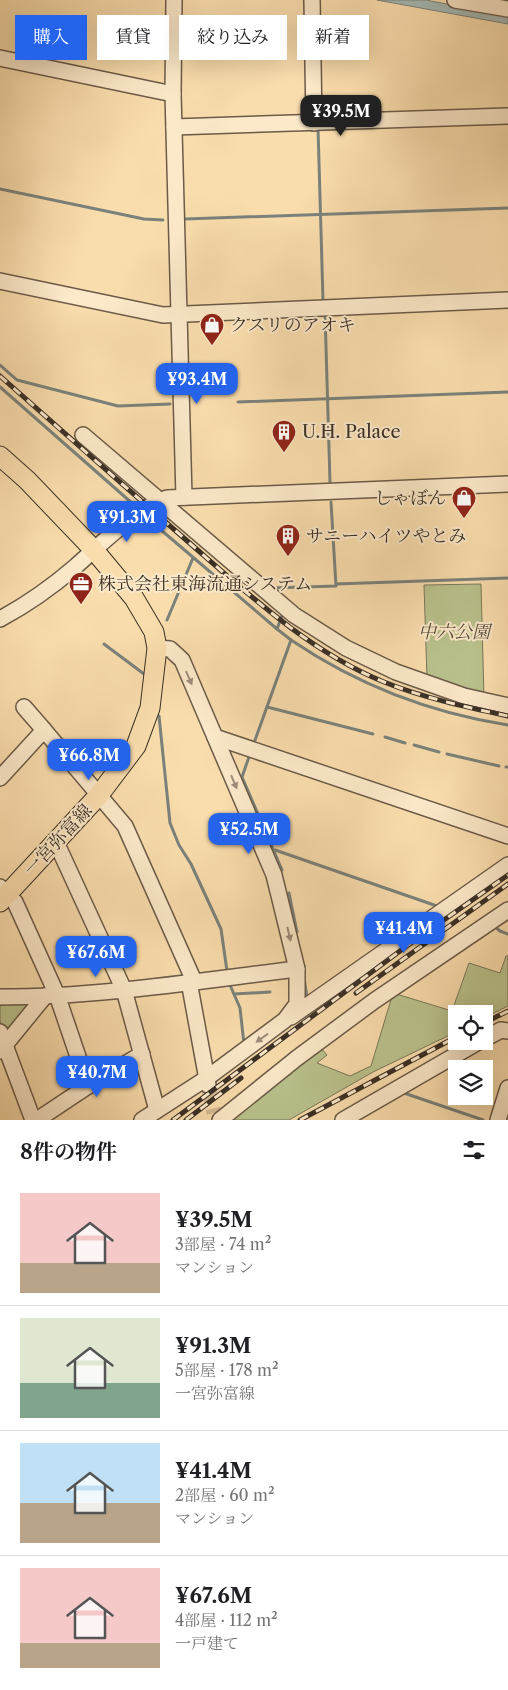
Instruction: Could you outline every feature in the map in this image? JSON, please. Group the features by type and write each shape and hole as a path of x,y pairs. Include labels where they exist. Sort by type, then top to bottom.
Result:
{"main road":[{"name":"一宮弥富線","path":"0,456 27,480 94,550 134,598 154,632 157,648 150,708 136,746 100,795 2,895"}],"street":[{"path":"174,0 173,94 184,497"},
{"path":"312,0 314,122"},
{"path":"455,0 508,9"},
{"path":"0,58 173,94"},
{"path":"174,127 508,116"},
{"path":"0,281 163,315 508,300"},
{"path":"83,435 294,616 346,648 396,672 432,686 508,706"},
{"path":"0,619 19,608 73,569 140,514 160,501 184,497 508,484"},
{"path":"157,648 170,648 182,660 274,875 297,969 297,1004 285,1020"},
{"path":"24,707 125,826 194,981"},
{"path":"0,778 44,730"},
{"path":"215,737 508,836"},
{"path":"56,842 124,990 157,1110"},
{"path":"142,1120 208,1082 285,1020 508,865"},
{"path":"2,895 15,902 88,1086"},
{"path":"216,1118 343,1024 508,910"},
{"path":"0,997 51,996 124,990 297,969"},
{"path":"194,981 190,988 208,1082"},
{"path":"51,996 2,1043 35,1120 142,1054"},
{"path":"493,1034 501,1030 508,1031"},
{"path":"343,1120 464,1050"},
{"path":"500,1119 508,1088"}],"green space":[{"name":"中六公園","path":"481,584 484,697 427,679 424,585"},
{"path":"506,956 508,956 508,1006 493,1014 493,1005 454,1005 469,963 500,973"},
{"path":"393,993 448,1010 448,1036 373,1072 289,1120 225,1120 320,1047 327,1055 317,1063 350,1076 371,1066"},
{"path":"0,1001 35,1003 5,1034 0,1021"}],"shaded area":[{"path":"377,0 426,0 508,16 508,24"}],"waterway":[{"path":"318,128 323,300"},
{"path":"0,189 144,219 163,220"},
{"path":"185,219 508,208"},
{"path":"325,313 330,482"},
{"path":"0,365 17,380 118,406 170,404"},
{"path":"0,387 133,504"},
{"path":"238,402 508,392"},
{"path":"271,588 336,586 331,502"},
{"path":"147,518 277,629"},
{"path":"167,620 193,558"},
{"path":"336,584 508,578"},
{"path":"254,743 291,640 277,629 283,613 281,612"},
{"path":"291,640 342,670 395,694 451,713 508,725"},
{"path":"104,644 144,674"},
{"path":"267,707 373,734"},
{"path":"159,716 170,823 221,929 227,971"},
{"path":"385,737 405,743"},
{"path":"414,745 439,752"},
{"path":"250,754 242,777 282,870"},
{"path":"447,754 499,766"},
{"path":"275,850 437,906"},
{"path":"289,893 297,932"},
{"path":"494,926 508,934"},
{"path":"304,978 308,996"},
{"path":"230,985 240,1008 244,1044"},
{"path":"234,994 270,992"},
{"path":"401,1092 483,1120"}],"tunnel":[{"path":"208,1086 214,1113"}],"railway":[{"path":"0,376 231,579 279,619 329,654 356,669 399,688 461,706 508,716"},
{"path":"173,1120 404,948 508,875"},
{"path":"356,993 508,884"},
{"path":"493,1018 508,1011"},
{"path":"300,1120 448,1041"},
{"path":"186,1120 241,1078"}],"place":[{"name":"クスリのアオキ","path":"212,346"},
{"name":"U.H. Palace","path":"284,453"},
{"name":"しゃぼん","path":"464,519"},
{"name":"サニーハイツやとみ","path":"288,557"},
{"name":"株式会社東海流通システム","path":"81,605"}]}
